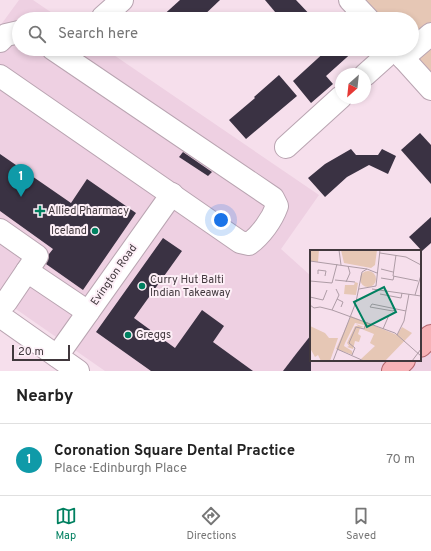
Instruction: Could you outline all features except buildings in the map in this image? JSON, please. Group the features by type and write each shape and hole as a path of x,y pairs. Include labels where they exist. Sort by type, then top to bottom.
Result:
{"main road":[{"path":"421,345 431,336"},
{"path":"393,371 403,361"}],"street":[{"path":"109,12 122,0"},
{"path":"350,0 361,12"},
{"path":"0,42 6,35 12,34"},
{"path":"419,40 431,34"},
{"path":"0,76 240,242 249,244 257,238 275,212 277,206 273,198 63,56"},
{"path":"371,72 392,56"},
{"path":"401,56 431,89"},
{"path":"286,148 335,103"},
{"name":"Evington Road","path":"57,356 172,194"},
{"path":"0,230 38,256 3,309 57,356 77,371"},
{"path":"27,271 88,312"}],"shaded area":[{"path":"19,0 33,0 51,12 12,12 12,56 115,56 319,195 281,249 310,275 310,361 421,361 421,328 431,323 431,371 105,371 0,298 0,26"},
{"path":"350,0 431,0 431,25 419,34 419,12 361,12"},
{"path":"431,34 431,89 403,58 405,56 419,56 419,44"}],"place":[{"name":"Coronation Square Dental Practice","path":"21,197"},
{"name":"Allied Pharmacy","path":"40,211"},
{"name":"Iceland","path":"95,231"},
{"name":"Curry Hut Balti Indian Takeaway","path":"142,286"},
{"name":"Greggs","path":"128,335"}]}
